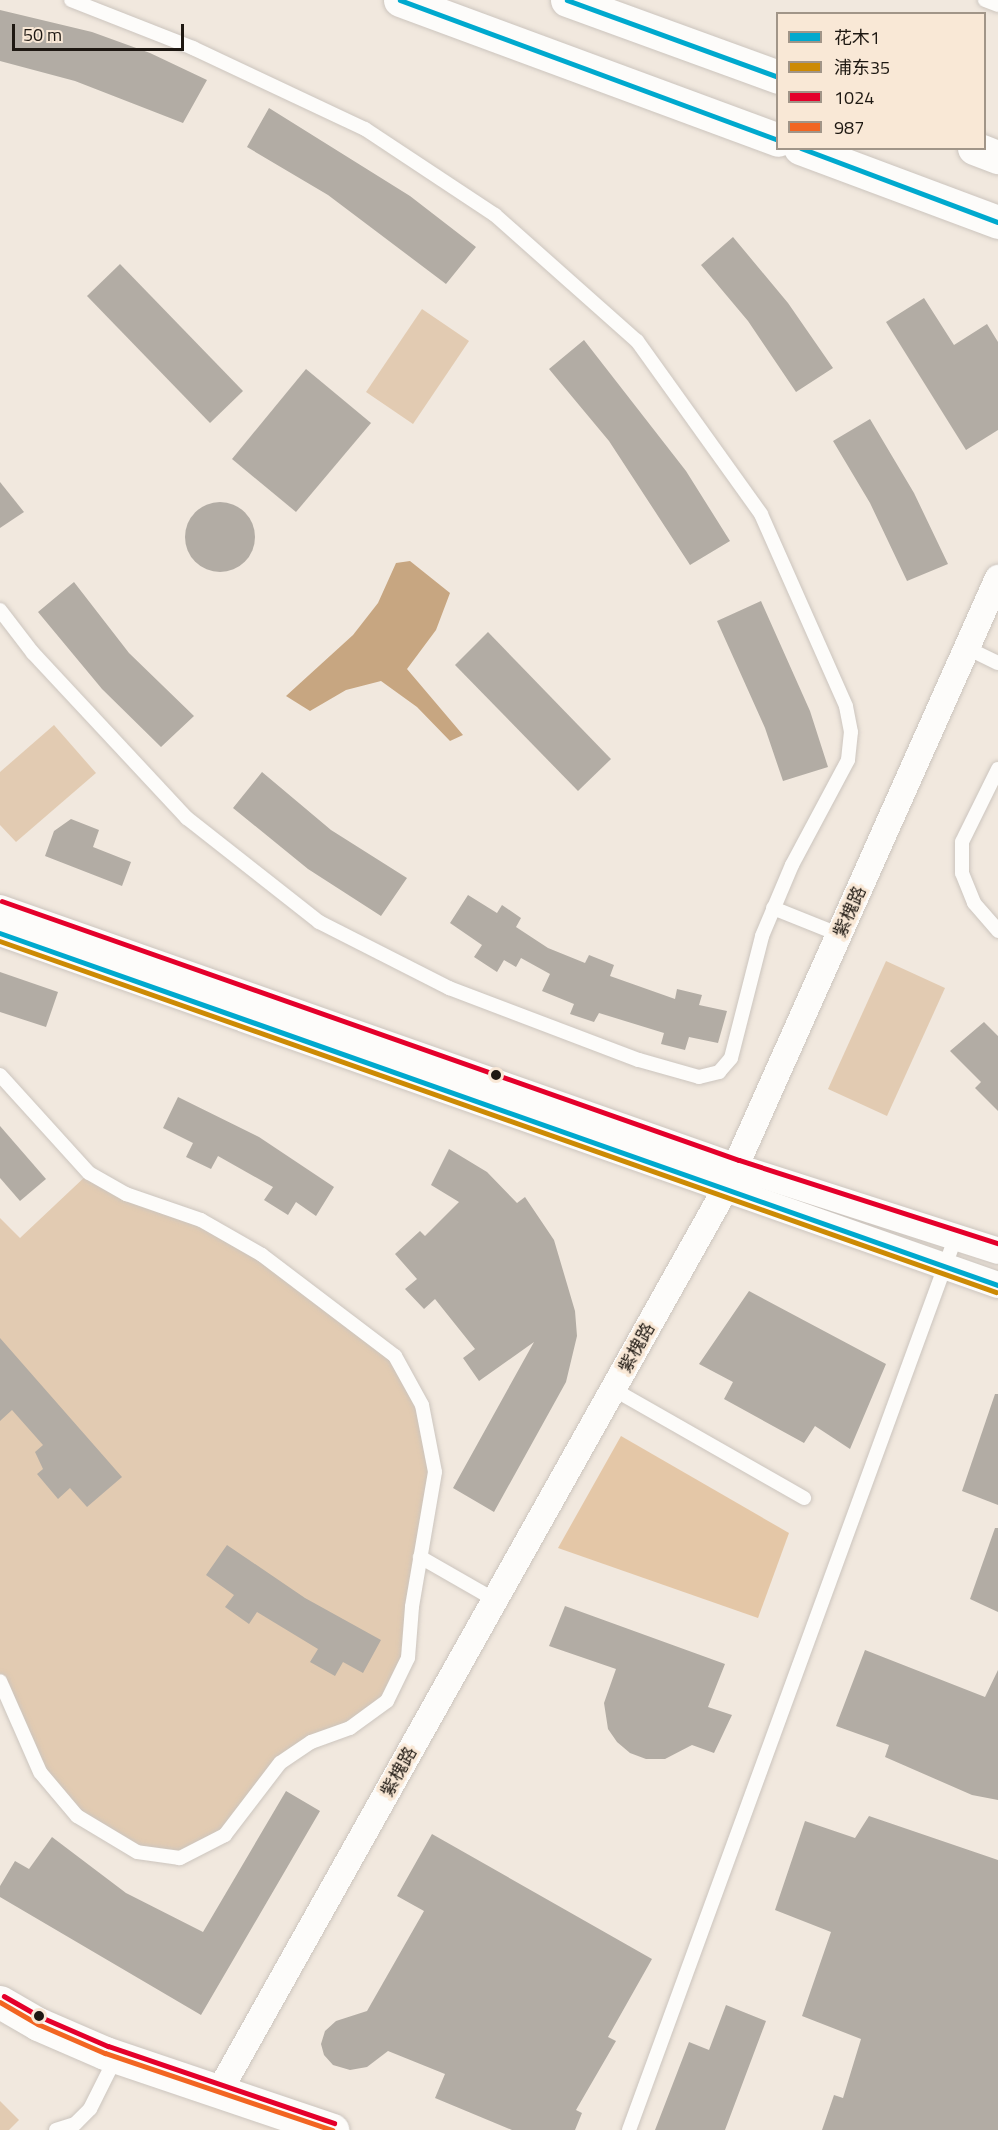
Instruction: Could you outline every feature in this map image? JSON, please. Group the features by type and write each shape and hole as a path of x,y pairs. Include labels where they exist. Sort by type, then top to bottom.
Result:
{"main road":[{"path":"400,0 776,140"},
{"path":"567,0 776,77"},
{"path":"806,150 998,222"},
{"path":"979,150 998,157"},
{"path":"0,2002 38,2024 116,2057 220,2090 332,2130"}],"street":[{"name":"紫槐路","path":"220,2090 731,1178 998,578"},
{"path":"0,908 731,1178 946,1268 998,1285"},
{"path":"0,933 731,1178 956,1236 998,1251"}],"lane":[{"path":"0,610 33,653 187,818 319,922 449,988 639,1060 699,1077 719,1072 731,1058 762,936 792,865 848,760 851,732 846,706 761,514 637,341 495,215 365,129 193,48 71,0"},
{"path":"985,0 998,5"},
{"path":"967,648 998,663"},
{"path":"998,769 962,842 962,873 974,903 998,931"},
{"path":"773,908 840,935"},
{"path":"0,1075 88,1173 126,1194 201,1220 262,1255 395,1356 422,1405 435,1472 420,1557 408,1658 387,1701 350,1728 311,1742 280,1763 225,1835 180,1858 137,1852 77,1816 40,1772 0,1681"},
{"path":"629,2130 956,1236"},
{"path":"613,1389 804,1498"},
{"path":"420,1557 495,1600"},
{"path":"56,2130 75,2124 90,2109 116,2057"}],"shaded area":[{"path":"422,309 469,341 413,424 366,392"},
{"path":"410,561 450,593 436,630 407,669 463,735 450,741 417,707 381,681 346,690 310,711 286,696 353,635 378,603 396,563"},
{"path":"54,725 96,773 16,842 0,825 0,772"},
{"path":"886,961 945,988 887,1116 828,1089"},
{"path":"89,1173 201,1220 395,1356 422,1405 435,1472 408,1658 387,1701 280,1763 225,1835 180,1858 137,1852 77,1816 40,1772 0,1681 0,1218 20,1238"},
{"path":"621,1436 789,1533 758,1618 558,1548"},
{"path":"0,2101 19,2120 9,2130 0,2130"}],"building":[{"path":"0,10 92,32 150,53 207,80 183,123 75,81 0,61"},
{"path":"269,108 410,196 476,247 446,284 328,195 247,147"},
{"path":"733,237 788,303 833,368 796,392 748,321 701,265"},
{"path":"120,264 243,391 210,423 87,296"},
{"path":"924,298 954,345 987,324 998,342 998,430 966,450 886,322"},
{"path":"584,340 686,471 730,541 690,565 609,441 549,369"},
{"path":"306,369 371,423 296,512 232,459"},
{"path":"870,419 914,493 948,564 907,581 870,503 833,441"},
{"path":"0,482 24,512 0,528"},
{"path":"220,502 233,505 245,512 252,524 255,537 252,550 245,562 233,569 220,572 207,569 195,562 188,550 185,537 188,524 195,512 207,505"},
{"path":"74,582 129,653 194,716 161,747 102,689 38,612"},
{"path":"761,601 810,711 828,767 783,781 765,728 717,621"},
{"path":"488,632 611,759 578,791 455,665"},
{"path":"262,772 331,830 407,878 381,916 308,869 233,808"},
{"path":"71,819 99,830 93,847 131,862 122,886 45,856 54,831"},
{"path":"468,895 497,913 502,905 521,918 516,927 548,948 585,963 589,955 614,965 610,976 675,999 677,989 702,995 699,1005 727,1011 718,1043 689,1037 685,1050 661,1044 664,1033 599,1013 594,1022 570,1014 574,1004 542,991 550,974 521,958 516,967 504,960 497,972 474,957 482,945 450,923"},
{"path":"0,972 58,992 46,1027 0,1012"},
{"path":"984,1022 998,1036 998,1111 975,1088 981,1082 950,1051"},
{"path":"178,1097 259,1137 334,1187 316,1216 296,1202 288,1215 264,1200 273,1187 218,1156 211,1169 186,1157 193,1143 163,1128"},
{"path":"0,1126 46,1179 20,1201 0,1178"},
{"path":"449,1149 487,1172 517,1203 525,1197 554,1240 575,1311 577,1336 566,1382 494,1512 453,1488 534,1342 479,1381 463,1358 475,1349 435,1299 424,1309 405,1289 417,1279 395,1254 420,1231 425,1236 459,1202 431,1185"},
{"path":"749,1291 886,1364 850,1449 815,1426 804,1443 724,1399 733,1382 699,1364"},
{"path":"0,1338 122,1477 87,1507 70,1488 58,1499 37,1474 43,1469 35,1452 43,1445 12,1410 0,1421"},
{"path":"995,1394 998,1394 998,1505 962,1491"},
{"path":"995,1528 998,1528 998,1612 970,1599"},
{"path":"227,1545 305,1598 381,1640 363,1673 343,1662 335,1676 310,1662 318,1649 257,1612 249,1624 225,1607 234,1595 206,1575"},
{"path":"565,1606 725,1664 708,1707 732,1715 714,1753 692,1745 665,1759 646,1759 630,1753 617,1742 608,1729 604,1703 616,1669 549,1646"},
{"path":"865,1650 985,1697 998,1670 998,1800 972,1795 885,1757 889,1745 836,1726"},
{"path":"286,1791 320,1811 201,2015 0,1897 0,1886 15,1861 29,1869 52,1837 126,1893 203,1932"},
{"path":"869,1816 998,1860 998,2130 822,2130 834,2095 843,2098 861,2039 802,2016 831,1932 775,1910 805,1821 855,1838"},
{"path":"432,1834 652,1959 608,2037 616,2041 576,2110 582,2113 575,2130 512,2130 435,2098 445,2074 388,2051 367,2067 350,2070 333,2065 324,2055 321,2044 325,2031 336,2021 367,2011 424,1911 397,1896"},
{"path":"726,2005 766,2021 725,2130 655,2130 689,2042 709,2050"}],"transit line":[{"name":"花木1","path":"400,0 776,139"},
{"name":"花木1","path":"567,0 776,76"},
{"name":"花木1","path":"806,150 998,222"},
{"name":"1024","path":"2,901 739,1160 998,1243"},
{"name":"花木1","path":"0,933 998,1285"},
{"name":"浦东35","path":"0,941 996,1292"},
{"name":"1024","path":"4,1996 41,2017 108,2046 334,2123"},
{"name":"987","path":"0,2002 38,2024 105,2053 332,2130"}]}
